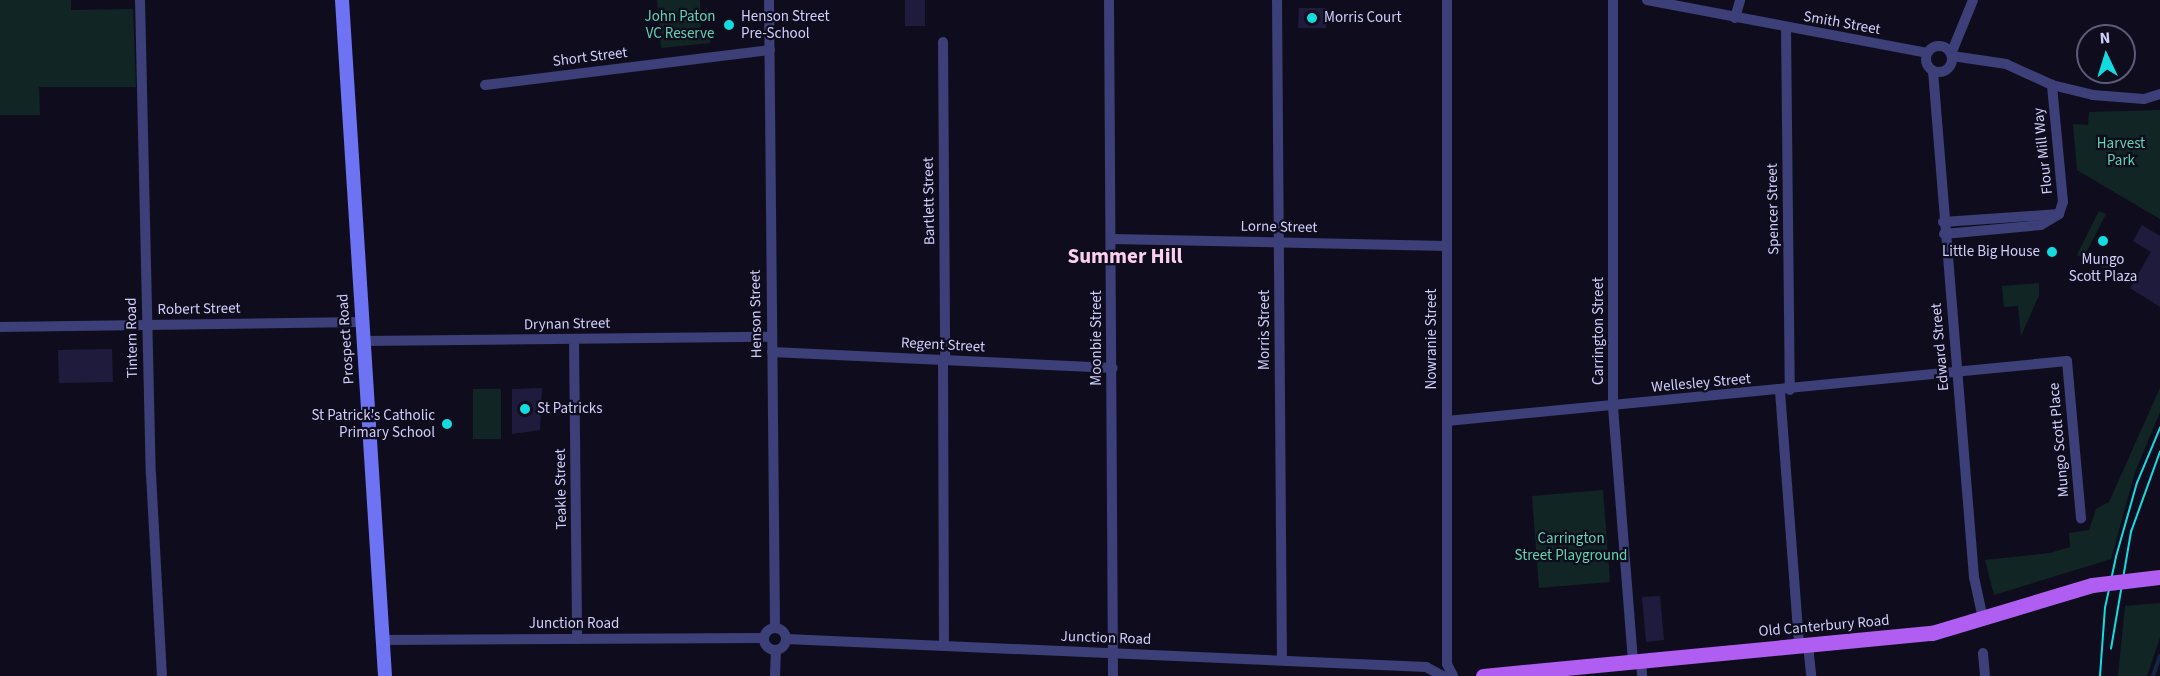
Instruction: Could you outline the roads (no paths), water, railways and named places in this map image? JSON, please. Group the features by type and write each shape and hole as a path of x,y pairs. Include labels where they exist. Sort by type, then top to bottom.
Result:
{"main road":[{"name":"Old Canterbury Road","path":"1484,676 1932,633 2092,585 2160,577"}],"street":[{"name":"Tintern Road","path":"140,0 147,324 162,676"},
{"name":"Prospect Road","path":"342,0 385,676"},
{"name":"Henson Street","path":"769,0 775,628"},
{"name":"Moonbie Street","path":"1109,0 1113,368 1113,676"},
{"name":"Morris Street","path":"1277,0 1282,660"},
{"name":"Nowranie Street","path":"1447,0 1447,664 1453,676"},
{"name":"Carrington Street","path":"1613,0 1613,407 1637,660 1642,676"},
{"name":"Smith Street","path":"1647,0 1926,53"},
{"path":"1734,18 1740,0"},
{"path":"1973,0 1951,55 1948,68 1933,71 1926,63 1926,53 1937,46 1951,55 2006,64 2052,85 2133,99 2160,94"},
{"name":"Spencer Street","path":"1786,28 1785,390 1804,645 1811,676"},
{"name":"Bartlett Street","path":"943,42 944,646"},
{"name":"Short Street","path":"485,85 770,50"},
{"name":"Edward Street","path":"1933,71 1943,222 1974,577 1983,619"},
{"name":"Flour Mill Way","path":"1944,234 2041,225 2059,214 2063,200 2052,85"},
{"name":"Flour Mill Way","path":"1943,222 2059,214"},
{"name":"Lorne Street","path":"1112,239 1447,246"},
{"name":"Robert Street","path":"0,327 362,322"},
{"name":"Drynan Street","path":"363,341 771,337"},
{"name":"Teakle Street","path":"574,339 577,639"},
{"name":"Regent Street","path":"772,352 1113,368"},
{"name":"Mungo Scott Place","path":"1957,372 2067,361 2081,518"},
{"name":"Wellesley Street","path":"1447,421 1613,407 1957,372"},
{"path":"776,650 767,646 764,638 775,628 786,639 776,650 776,676"},
{"name":"Junction Road","path":"382,640 764,638"},
{"name":"Junction Road","path":"786,639 1426,667 1447,664"},
{"path":"1983,653 1985,676"},
{"name":"Junction Road","path":"1426,667 1443,676"}],"waterway":[{"path":"2153,676 2160,656"}],"tram line":[{"path":"2100,676 2105,608 2116,557 2137,483 2160,428"},
{"path":"2111,649 2131,532 2160,452"}],"place":[{"name":"Morris Court","path":"1312,18"},
{"name":"Henson Street Pre-School","path":"729,25"},
{"name":"Mungo Scott Plaza","path":"2103,241"},
{"name":"Little Big House","path":"2052,252"},
{"name":"St Patricks","path":"525,409"},
{"name":"St Patrick's Catholic Primary School","path":"447,424"}],"district":[{"name":"Summer Hill","path":"1125,256"}],"park label":[{"name":"John Paton VC Reserve","path":"680,24"},
{"name":"Harvest Park","path":"2121,152"},
{"name":"Carrington Street Playground","path":"1571,546"}]}
